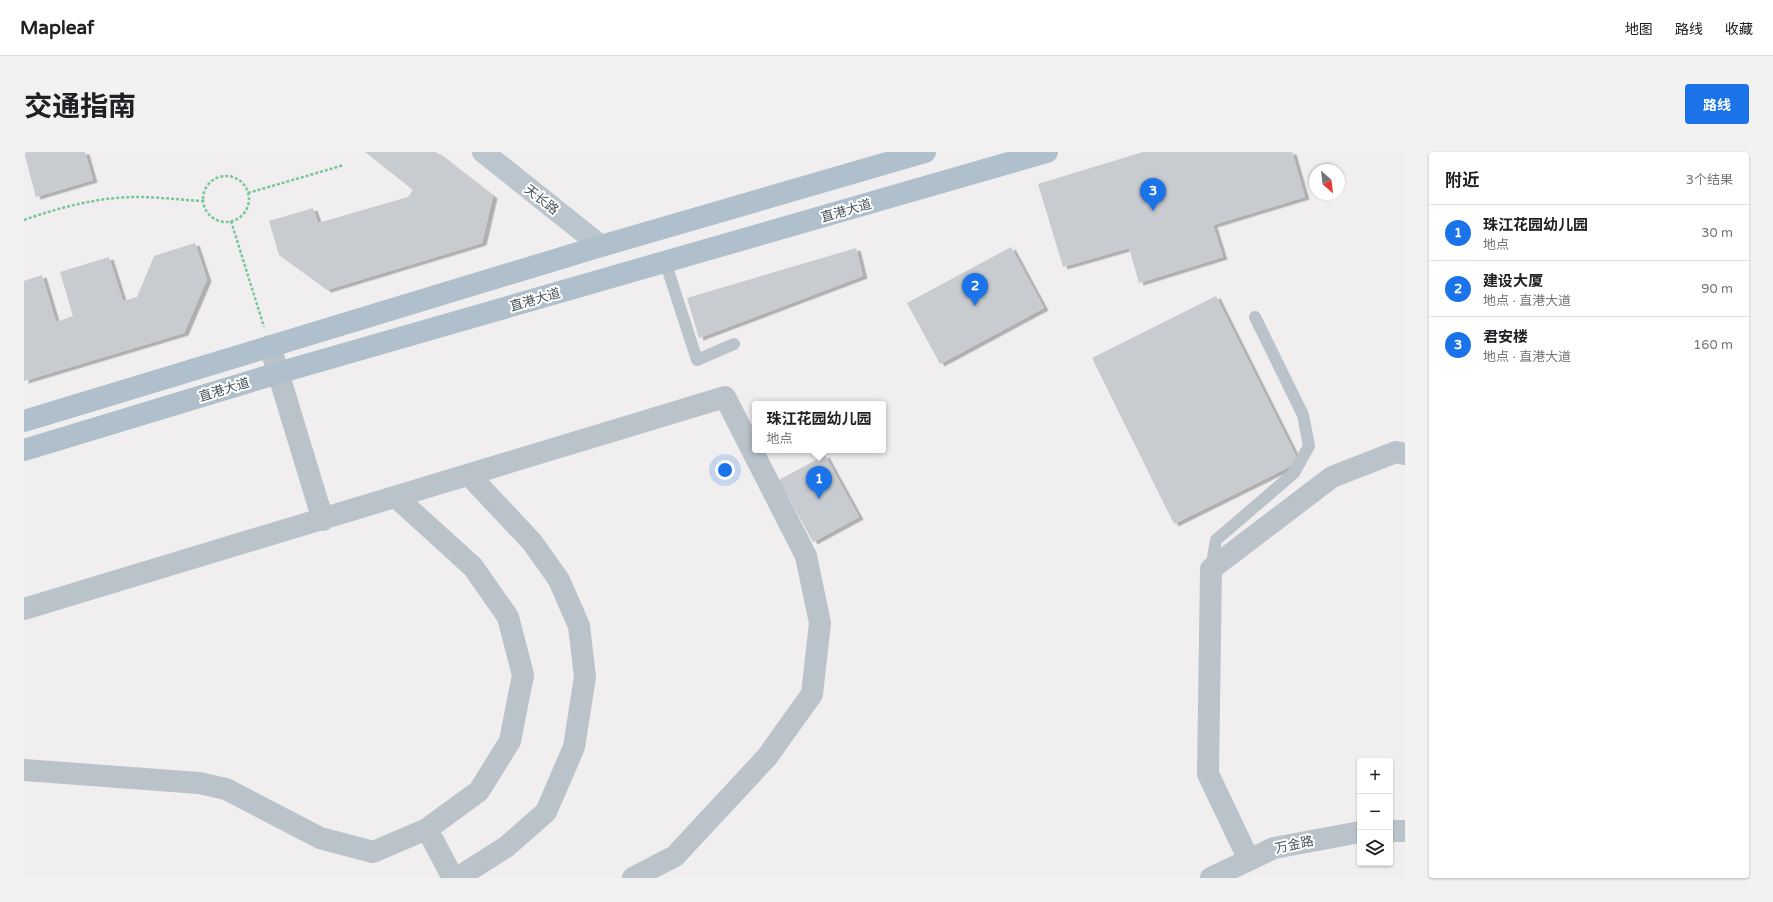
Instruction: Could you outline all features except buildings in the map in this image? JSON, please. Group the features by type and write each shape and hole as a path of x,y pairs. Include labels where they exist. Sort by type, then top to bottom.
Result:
{"main road":[{"path":"24,421 601,246 925,152"},
{"name":"直港大道","path":"24,450 278,373 1047,152"}],"street":[{"name":"天长路","path":"482,152 601,246"},
{"path":"270,346 322,520"},
{"path":"24,609 725,397 752,450"},
{"path":"1248,860 1208,774 1211,569 1332,477 1396,452 1405,454"},
{"path":"633,878 675,856 767,757 812,694 820,623 806,556 754,453"},
{"path":"457,878 506,847 546,812 574,747 585,677 579,626 559,580 532,542 469,475"},
{"path":"24,770 199,783 226,789 320,838 373,852 427,829 479,790 510,741 523,675 508,617 473,567 396,497"},
{"path":"427,829 453,878"},
{"path":"1393,831 1405,831"},
{"name":"万金路","path":"1211,878 1274,848 1357,833"}],"lane":[{"path":"665,261 697,360 734,344"},
{"path":"1211,569 1216,540 1294,474 1309,446 1303,415 1255,317"}],"path":[{"path":"248,193 344,165"},
{"path":"219,177 234,177 240,180 248,193 248,207 238,218 231,221 223,222 216,220 209,215 202,201 206,186 212,180 219,177"},
{"path":"24,220 51,211 99,200 138,197 202,201"},
{"path":"231,221 270,346"}],"place":[{"name":"君安楼","path":"1153,211"},
{"name":"建设大厦","path":"975,306"},
{"name":"珠江花园幼儿园","path":"819,499"}]}
